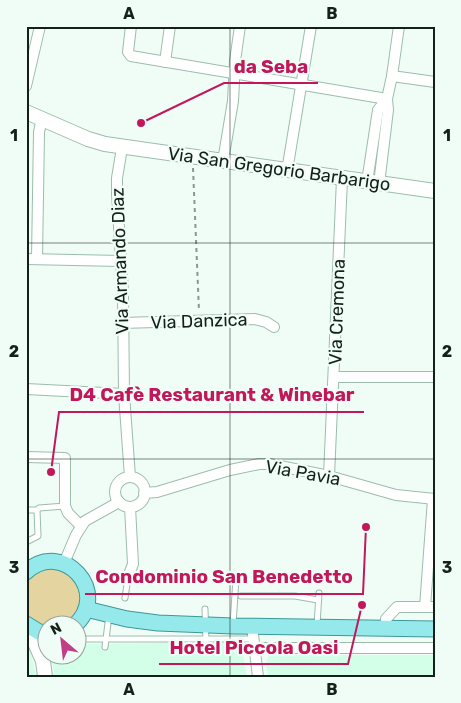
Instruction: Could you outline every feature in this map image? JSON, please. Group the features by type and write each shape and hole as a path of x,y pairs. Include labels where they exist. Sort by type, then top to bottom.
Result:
{"main road":[{"path":"26,572 42,562 53,561 74,569 86,587 88,598 82,616"},
{"path":"86,609 158,623 206,636 233,626 252,632 317,627 385,630 435,629"}],"street":[{"path":"26,86 40,26"},
{"path":"131,26 128,52 131,56 386,99"},
{"path":"165,62 170,26"},
{"path":"223,161 240,26"},
{"path":"287,171 312,26"},
{"path":"373,183 378,110 386,99 392,76 398,26"},
{"path":"392,76 435,82"},
{"path":"26,112 88,139 122,148"},
{"path":"37,259 39,132 42,118"},
{"name":"Via San Gregorio Barbarigo","path":"122,148 435,191"},
{"name":"Via Armando Diaz","path":"122,148 117,178 124,394 130,478"},
{"name":"Via Cremona","path":"329,476 342,179"},
{"path":"26,259 121,261"},
{"name":"Via Danzica","path":"122,323 255,319 266,322 274,327"},
{"path":"334,377 435,377"},
{"path":"26,389 124,394"},
{"path":"26,457 65,458 64,506 81,526"},
{"name":"Via Pavia","path":"144,493 156,492 230,470 259,464 270,464 329,476 396,495 434,499 430,607"},
{"path":"130,478 138,480 144,488 144,493 141,501 130,507 119,502 115,489 120,481 130,478"},
{"path":"64,564 81,526 89,518 119,502"},
{"path":"128,577 133,564 130,507"},
{"path":"385,630 386,619 397,607 430,607"},
{"path":"252,632 258,677"},
{"path":"35,633 43,661 45,677"},
{"path":"254,651 261,648 435,648"}],"lane":[{"path":"26,510 64,506"},
{"path":"26,542 38,536 37,510"},
{"path":"125,598 128,577"},
{"path":"233,626 236,578"},
{"path":"241,596 318,597 317,627"},
{"path":"205,609 206,636"},
{"path":"105,647 109,615"},
{"path":"88,639 206,636 252,632"}],"path":[{"path":"193,166 199,315"}],"shaded area":[{"path":"47,568 64,572 74,580 79,591 79,603 72,616 38,616 38,623 29,617 25,602 26,582 35,573"},
{"path":"241,642 247,677 55,677 53,666 88,666 88,644"},
{"path":"26,644 29,644 36,677 26,677"},
{"path":"269,655 435,655 435,677 268,677 266,664"}],"place":[{"name":"da Seba","path":"141,123"},
{"name":"D4 Cafè Restaurant & Winebar","path":"51,472"},
{"name":"Condominio San Benedetto","path":"366,527"},
{"name":"Hotel Piccola Oasi","path":"362,605"}]}
